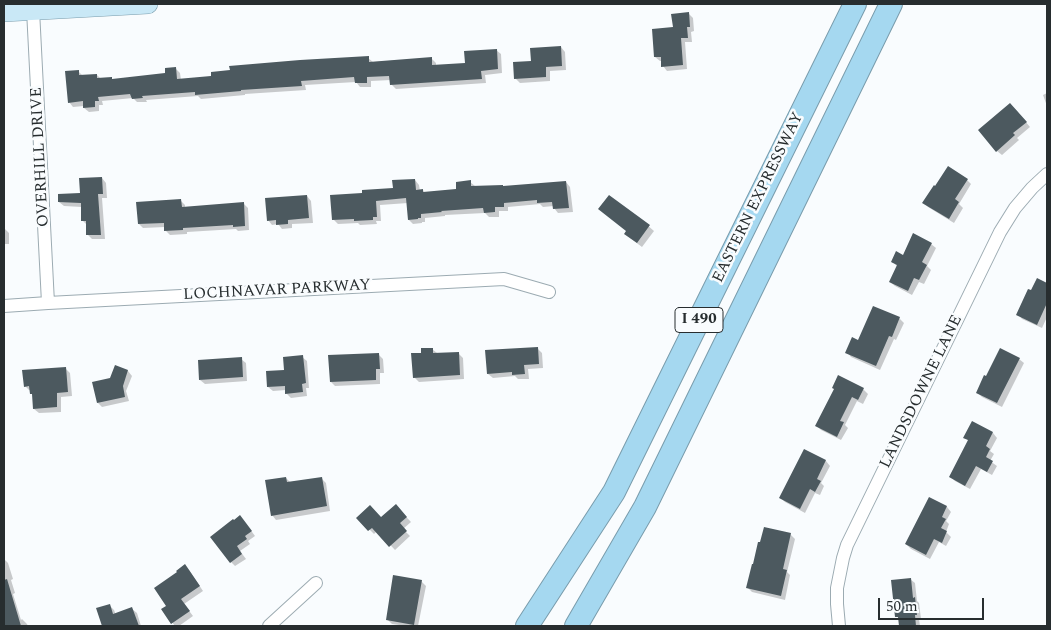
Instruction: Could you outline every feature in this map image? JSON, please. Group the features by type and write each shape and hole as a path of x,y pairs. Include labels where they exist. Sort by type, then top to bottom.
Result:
{"highway":[{"name":"EASTERN EXPRESSWAY","path":"527,626 614,492 855,4"},
{"name":"EASTERN EXPRESSWAY","path":"576,626 645,507 891,4"}],"main road":[{"path":"4,12 148,4"}],"street":[{"name":"OVERHILL DRIVE","path":"33,10 48,303"},
{"name":"LANDSDOWNE LANE","path":"839,626 837,588 847,545 1000,232 1015,208 1047,174"},
{"name":"LOCHNAVAR PARKWAY","path":"4,306 504,279 549,292"},
{"path":"268,626 316,583"}],"building":[{"path":"689,12 690,27 687,27 688,38 681,38 683,65 661,67 661,57 654,57 652,29 673,27 671,14"},
{"path":"561,46 562,66 546,67 546,77 514,79 513,62 531,61 530,48"},
{"path":"497,49 498,69 481,71 482,79 390,85 389,76 367,77 367,83 355,83 354,77 301,81 302,86 195,95 195,92 142,96 143,98 132,99 130,94 98,97 99,101 95,101 95,107 83,108 83,101 68,103 65,71 79,70 79,75 97,74 97,78 112,77 112,79 165,73 165,68 176,67 177,79 211,76 211,72 230,70 229,66 369,56 369,62 432,57 432,65 465,63 464,51"},
{"path":"1010,103 1027,122 1013,133 1015,135 996,152 978,130"},
{"path":"948,166 968,179 955,199 959,202 949,219 922,203"},
{"path":"102,177 103,194 98,194 101,235 86,235 86,221 81,221 81,203 58,202 58,194 80,193 79,178"},
{"path":"415,179 416,190 423,189 423,192 456,189 456,182 471,180 471,186 503,186 566,181 569,208 553,209 552,202 537,203 537,200 504,203 504,207 495,207 495,212 484,213 483,208 441,211 421,214 421,218 408,220 406,198 376,201 377,217 373,217 373,220 332,220 330,195 362,193 362,190 393,188 392,180"},
{"path":"307,195 309,218 288,220 288,224 276,225 276,220 267,221 265,198"},
{"path":"609,195 650,225 637,243 624,234 626,231 598,209"},
{"path":"181,199 182,207 244,202 245,226 183,228 183,230 164,231 164,223 138,224 136,202"},
{"path":"913,233 932,243 922,262 927,265 919,280 914,278 908,291 889,282 897,265 891,262 896,251 903,255"},
{"path":"1037,278 1047,283 1047,303 1037,325 1016,315 1028,289 1031,290"},
{"path":"873,306 900,317 892,337 889,336 876,366 845,353 852,337 858,340"},
{"path":"538,347 539,364 524,365 525,374 512,375 512,372 487,374 485,350"},
{"path":"421,348 433,348 433,353 459,352 460,375 413,378 411,353 421,353"},
{"path":"1000,348 1020,358 997,403 976,393"},
{"path":"379,353 380,369 376,369 376,380 330,382 328,355"},
{"path":"303,355 306,383 302,384 303,392 285,394 285,386 267,387 266,371 284,370 283,357"},
{"path":"242,357 243,377 199,380 198,360"},
{"path":"115,365 128,370 123,386 125,397 97,403 92,382 110,378"},
{"path":"66,367 68,392 57,393 57,407 33,409 32,394 30,394 29,386 24,387 22,370"},
{"path":"838,375 864,388 858,400 852,397 840,421 844,422 837,437 815,426 834,389 832,388"},
{"path":"972,421 993,432 986,446 990,449 986,457 993,461 987,472 976,466 965,486 949,477 968,440 963,438"},
{"path":"804,449 826,460 817,479 821,481 815,492 810,489 800,509 779,498"},
{"path":"286,477 287,482 322,477 327,506 271,516 265,480"},
{"path":"929,497 947,506 942,517 946,519 941,528 947,531 942,543 934,539 926,555 905,544"},
{"path":"396,504 407,517 400,523 407,531 389,547 372,528 368,531 356,518 370,505 381,517"},
{"path":"240,515 252,531 245,536 247,539 237,546 242,554 230,563 210,537"},
{"path":"764,527 791,533 783,569 787,570 781,596 746,588 758,542 760,542"},
{"path":"185,564 200,586 181,599 190,611 171,624 161,609 166,606 154,588"},
{"path":"393,575 422,580 414,625 386,620"},
{"path":"911,578 917,615 915,615 916,626 899,626 898,617 895,617 891,580"},
{"path":"7,579 21,626 4,626 4,580"},
{"path":"110,604 113,614 132,607 139,626 102,626 96,608"}]}
